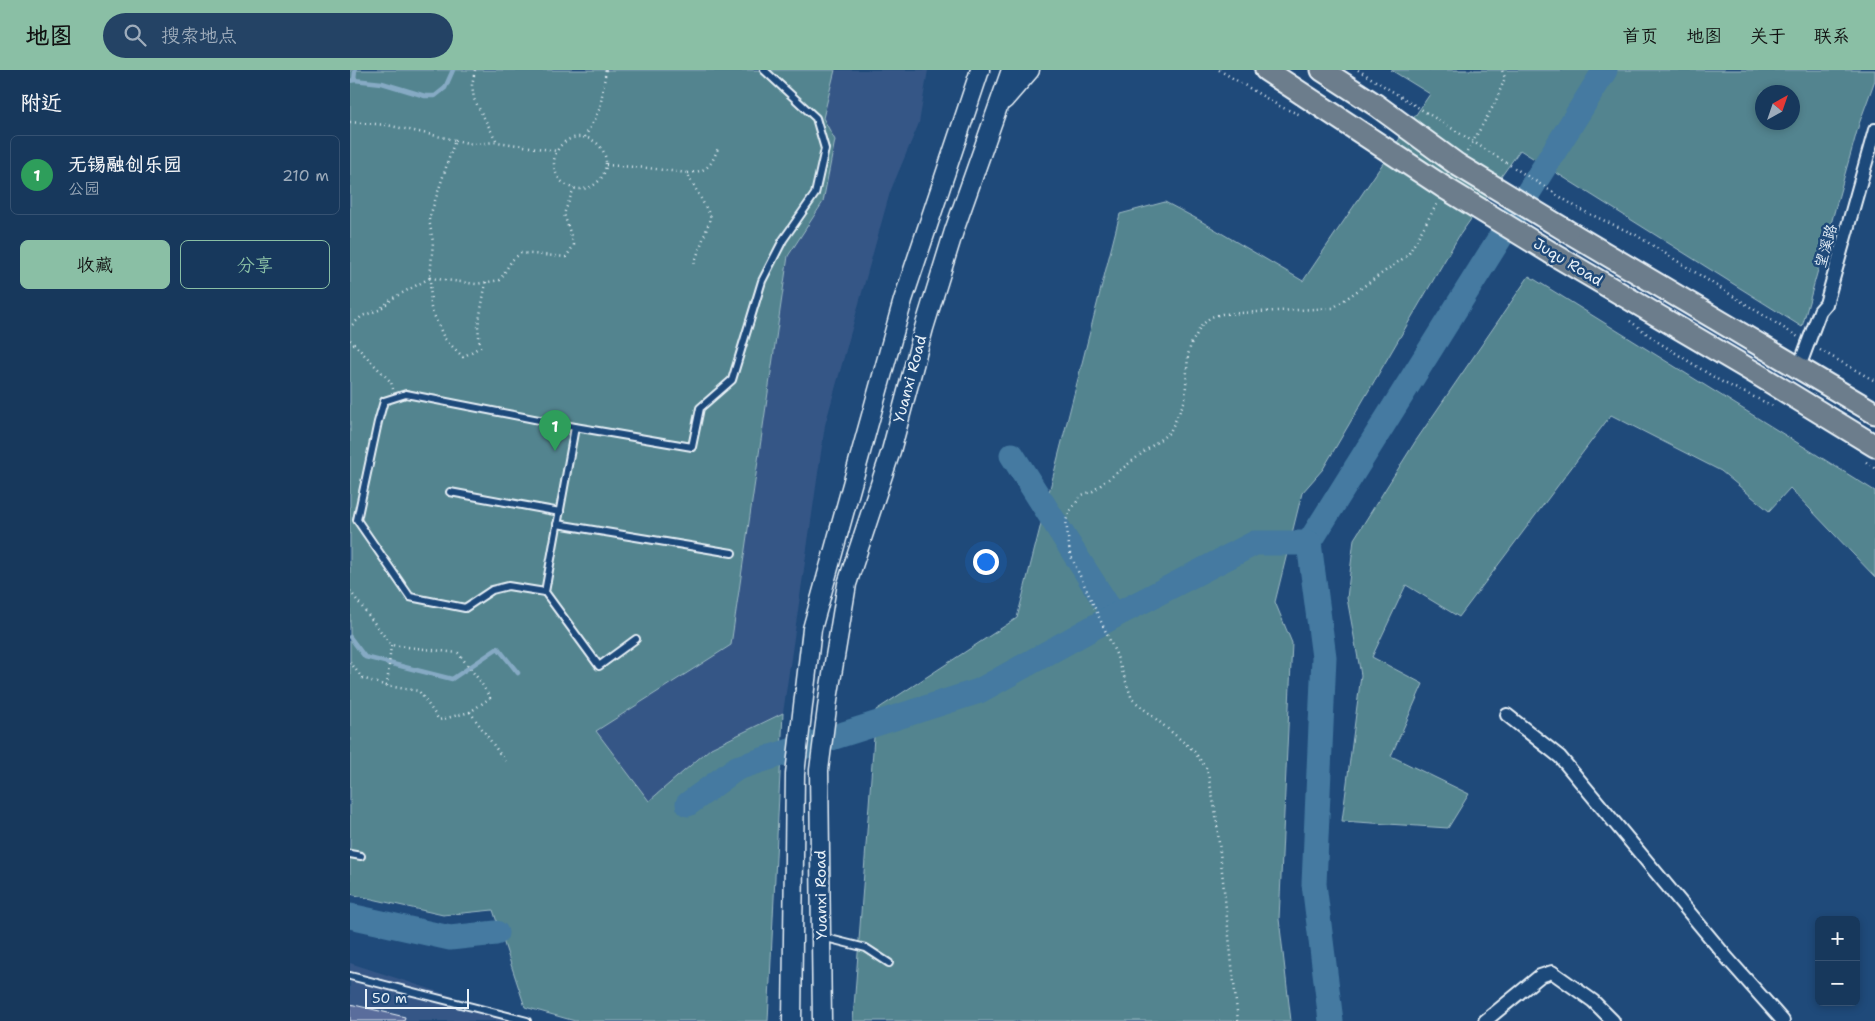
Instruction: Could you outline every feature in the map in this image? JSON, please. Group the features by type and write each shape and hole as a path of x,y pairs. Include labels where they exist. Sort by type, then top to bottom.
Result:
{"highway":[{"name":"Juqu Road","path":"1266,70 1443,192 1749,369 1867,452"},
{"name":"Juqu Road","path":"1322,70 1462,159 1567,231 1875,413"}],"main road":[{"path":"966,109 968,70"},
{"name":"Yuanxi Road","path":"792,1021 795,774 812,629 903,300 980,70"},
{"name":"Yuanxi Road","path":"822,1021 820,770 829,693 847,584 891,451 924,328 954,231 1011,70"},
{"path":"996,110 1030,70"}],"street":[{"name":"望溪路","path":"1799,367 1820,311 1826,304 1875,130"},
{"path":"1507,715 1560,757 1728,959 1783,1021"},
{"path":"1485,1021 1540,976 1552,972 1593,1001 1613,1021"}],"lane":[{"path":"636,639 599,666 545,592 508,586 492,590 465,608 410,597 357,520 378,422 384,401 406,394 575,427 692,446 700,408 732,380 762,280 783,240 815,194 825,149 816,118 764,70"},
{"path":"545,592 575,427"},
{"path":"450,492 560,512"},
{"path":"557,524 732,553"},
{"path":"350,854 361,856"},
{"path":"821,937 866,948 890,963"},
{"path":"350,976 527,1021"}],"path":[{"path":"475,70 472,85 474,99 497,142"},
{"path":"585,137 600,108 606,70"},
{"path":"1358,70 1581,210 1636,235 1808,343 1875,381"},
{"path":"1462,159 1495,103 1505,78 1502,70"},
{"path":"350,122 387,125 472,144 497,142 557,151"},
{"path":"577,137 585,137 600,146 605,153 606,165 601,179 594,185 586,188 574,188 562,182 557,175 554,159 557,151 569,139 577,137"},
{"path":"454,140 429,219 433,242 430,278 431,308 444,338 463,356 480,347 478,326 486,282"},
{"path":"606,165 688,173 700,172 712,164 718,148"},
{"path":"688,173 711,217 694,264"},
{"path":"350,327 362,316 379,310 393,298 430,278 476,284 500,280 512,260 521,253 566,257 574,245 564,214 574,188"},
{"path":"1238,1021 1216,815 1207,769 1193,750 1132,699 1116,654 1070,554 1066,521 1072,507 1082,495 1093,491 1170,432 1185,400 1188,355 1191,344 1202,325 1211,317 1222,314 1333,308 1408,255 1443,192"},
{"path":"1629,320 1658,342 1720,381 1774,406"},
{"path":"350,340 391,382 396,398"},
{"path":"1867,452 1875,468"},
{"path":"350,591 391,645 387,686"},
{"path":"350,662 362,678 387,686 419,691 439,720 470,712 490,698 480,681 458,653 391,645"},
{"path":"470,712 505,761"}],"shaded area":[{"path":"835,70 928,70 919,123 890,192 825,425 783,713 711,748 649,802 595,731 731,645 788,256 823,202 835,140 823,118"},
{"path":"350,963 528,1021 350,1021"}],"green space":[{"path":"350,70 835,70 823,118 835,140 823,202 788,256 731,645 596,731 649,801 711,748 783,713 768,1021 575,1021 525,1007 493,910 443,915 350,894"},
{"path":"1391,70 1875,70 1875,80 1859,124 1802,327 1520,150 1459,236 1323,469 1302,493 1275,602 1292,643 1279,919 1291,1021 853,1021 876,710 1017,618 1120,214 1165,202 1303,281 1430,94"},
{"path":"1529,276 1875,491 1875,577 1790,488 1769,511 1721,471 1611,415 1459,617 1406,585 1372,657 1423,684 1391,756 1469,794 1448,828 1342,821 1361,675 1347,598 1354,539 1415,442"}],"building":[{"path":"350,1004 405,1017 404,1021 350,1021"}],"waterway":[{"path":"350,81 354,80 355,70"},
{"path":"354,80 382,83 425,96 435,96 445,88 453,70"},
{"path":"1309,543 1605,70"},
{"path":"1012,455 1114,616"},
{"path":"688,804 737,768 979,691 1114,616 1255,543 1309,543 1324,657 1314,884 1331,1021"},
{"path":"350,637 365,657 452,679 498,648 518,673"},
{"path":"350,916 450,938 496,933"}],"place":[{"name":"无锡融创乐园","path":"555,451"}]}
